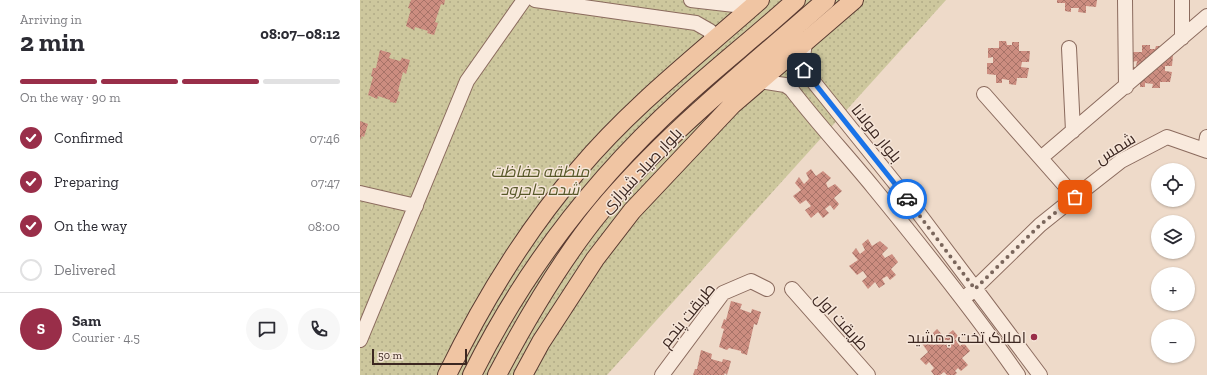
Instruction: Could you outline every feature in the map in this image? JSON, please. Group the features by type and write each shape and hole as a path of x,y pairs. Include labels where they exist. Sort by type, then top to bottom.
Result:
{"main road":[{"name":"بلوار صیاد شیرازی","path":"472,375 498,326 549,245 613,167 682,98 796,0"},
{"name":"بلوار صیاد شیرازی","path":"497,375 520,331 567,257 600,213 628,180 696,112 826,0"},
{"path":"523,375 541,342 595,259 632,211 727,111 759,81 854,0"},
{"path":"447,375 488,297 522,242 579,169 637,108 756,4"}],"street":[{"path":"360,340 467,81 524,0"},
{"path":"535,0 696,23 710,31 713,41"},
{"path":"691,0 756,4"},
{"path":"1125,0 1126,87"},
{"path":"1182,0 1182,38"},
{"path":"1042,158 1207,16"},
{"name":"بلوار مولانا","path":"805,43 802,64 804,70 911,203 1040,375"},
{"path":"1069,48 1073,131"},
{"path":"759,81 785,84 791,89 823,130 872,186 981,322 1018,375"},
{"path":"984,94 1075,197"},
{"name":"شمس","path":"962,299 975,289 1040,225 1121,161 1167,137 1206,146"},
{"path":"360,193 416,206"},
{"name":"طریقت پنجم","path":"662,375 723,293 751,281 767,289"},
{"name":"طریقت اول","path":"792,289 868,375"}],"green space":[{"name":"منطقه حفاظت شده جاجرود","path":"360,0 946,0 607,375 360,375"}],"building":[{"path":"411,0 445,0 444,5 441,4 435,22 438,23 434,35 427,33 428,31 415,27 414,30 406,26 411,9 408,8"},
{"path":"1057,0 1097,0 1096,7 1086,6 1086,13 1078,12 1079,8 1071,8 1071,12 1065,11 1065,3 1057,3"},
{"path":"999,41 1006,41 1007,45 1012,45 1012,42 1019,42 1019,51 1030,51 1029,62 1022,62 1021,67 1029,68 1027,78 1017,78 1016,85 1009,84 1009,80 1002,79 1002,83 996,83 996,75 987,74 987,63 993,63 993,57 988,58 988,48 999,48"},
{"path":"1142,45 1150,45 1150,49 1155,49 1156,46 1162,46 1162,55 1173,55 1172,66 1165,66 1165,71 1172,72 1170,82 1160,82 1160,88 1152,88 1153,84 1145,83 1145,87 1140,87 1140,79 1131,78 1131,67 1136,67 1137,61 1131,62 1132,52 1142,52"},
{"path":"380,50 391,53 389,58 400,61 402,58 410,60 406,74 403,72 398,91 400,92 396,103 390,102 390,100 378,96 377,99 368,95 373,77 371,76 373,68 376,68"},
{"path":"360,121 368,124 364,137 362,136 360,140"},
{"path":"811,169 816,176 823,171 831,178 826,183 828,188 835,184 842,191 834,198 839,204 834,210 830,205 825,209 829,213 823,218 818,212 811,218 805,210 811,206 806,200 800,204 793,196 801,190 795,183 799,177 804,184 809,179 806,173"},
{"path":"868,239 872,246 880,241 888,248 882,254 885,258 892,254 898,262 891,269 896,275 890,280 887,276 882,279 885,284 879,288 875,282 868,289 862,281 867,277 863,271 857,275 849,266 858,260 852,253 856,248 860,254 865,250 862,244"},
{"path":"731,301 742,304 740,309 751,313 752,309 761,312 757,325 754,324 747,355 741,353 741,351 729,348 727,350 719,347 724,329 721,328 724,319 726,320"},
{"path":"937,329 944,337 953,330 958,336 955,339 960,346 964,343 970,351 962,358 968,365 961,371 958,368 955,371 957,373 955,375 947,375 944,372 940,375 934,375 931,371 934,368 929,362 926,365 920,359 928,352 921,342 926,337 930,343 936,338 933,333"},
{"path":"701,350 712,354 711,359 722,362 723,359 731,361 727,375 725,373 724,375 693,375 695,369 697,369"}],"way so far":[{"path":"907,199 975,289 1040,225 1075,197"}],"place":[{"name":"املاک تخت جمشید","path":"1034,337"}],"route":[{"path":"804,70 907,199"}]}
